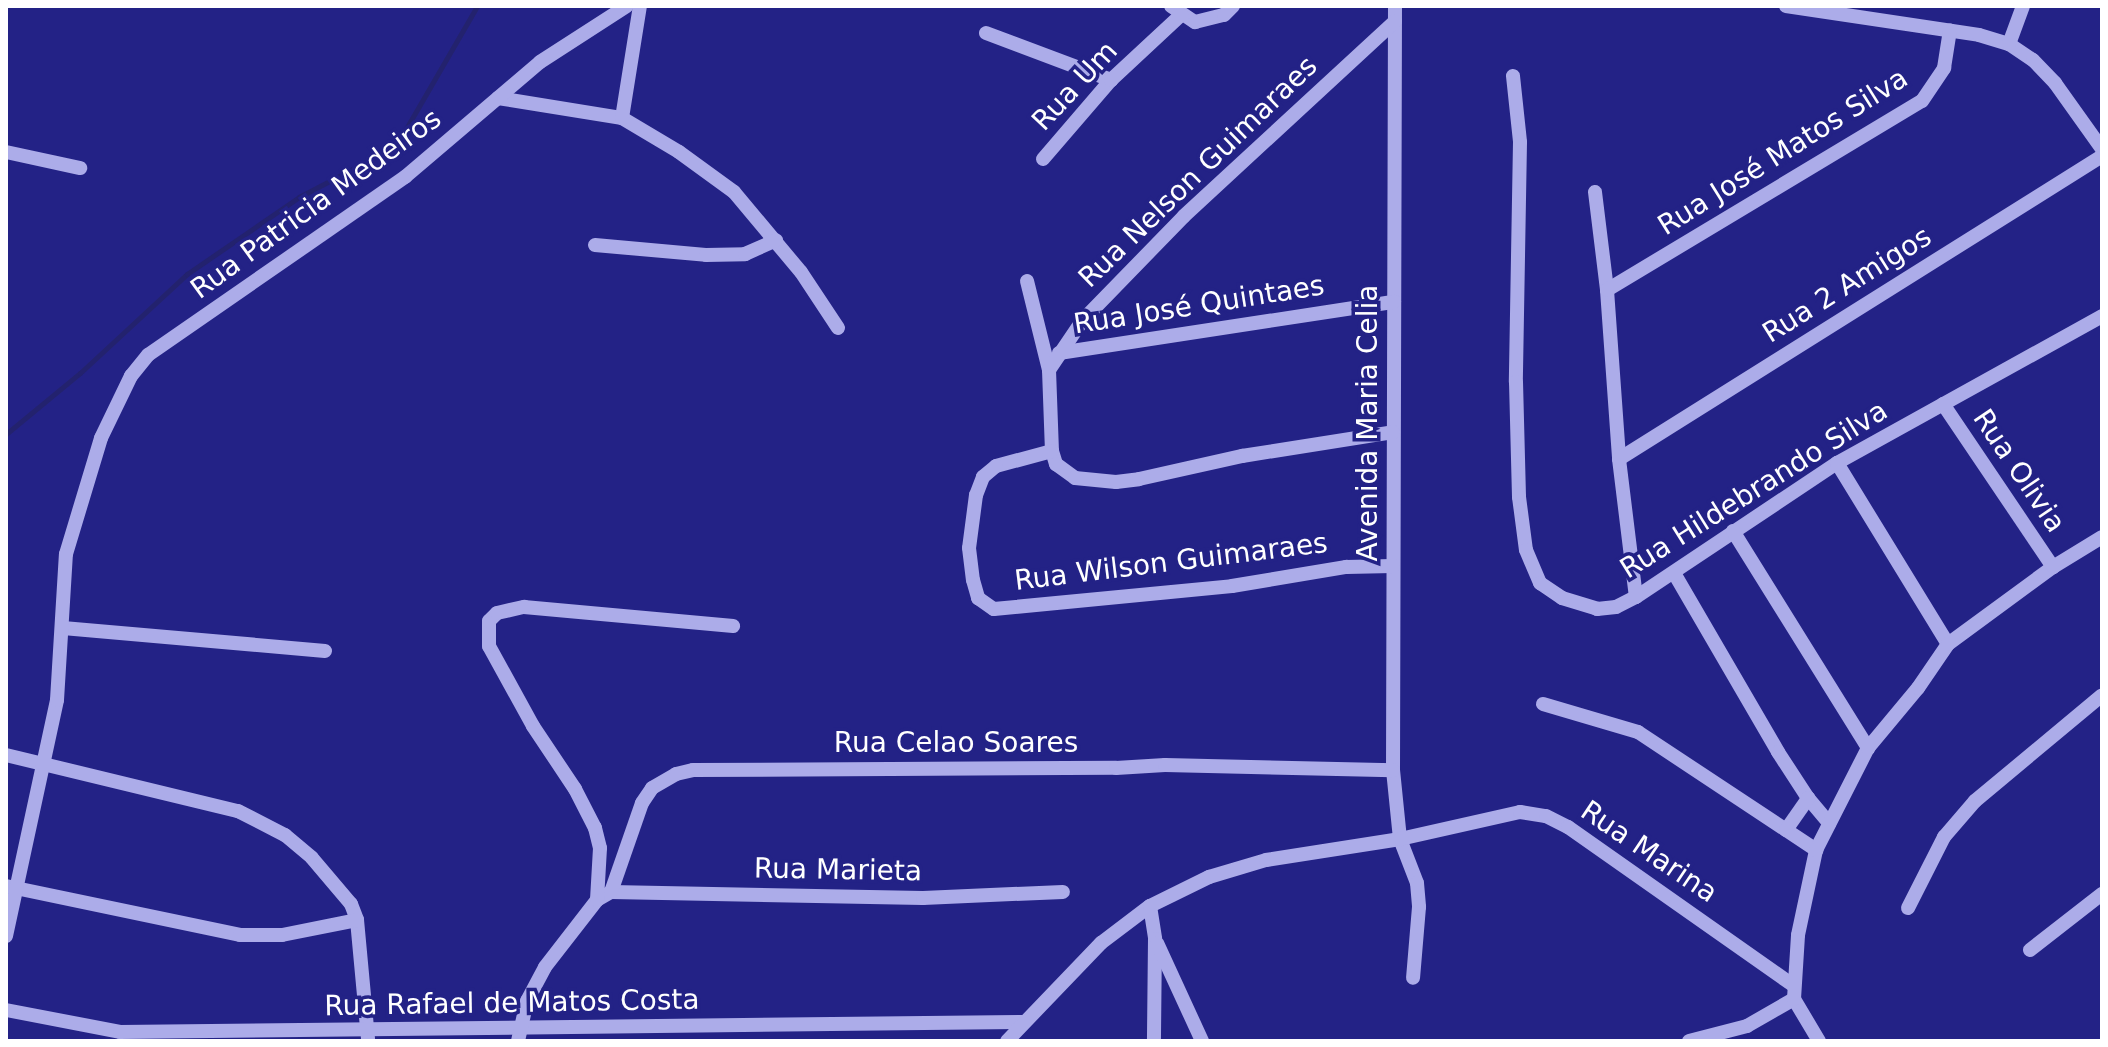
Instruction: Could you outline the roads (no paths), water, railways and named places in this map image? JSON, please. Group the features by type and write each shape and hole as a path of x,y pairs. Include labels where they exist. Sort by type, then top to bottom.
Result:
{"street":[{"name":"Rua Patricia Medeiros","path":"63,628 66,554 76,510 117,399 148,355 405,177 540,62 627,6"},
{"path":"622,118 640,6"},
{"path":"1176,11 1195,22 1210,21 1224,15 1233,6"},
{"path":"1786,6 1950,30 2009,44 2033,60 2055,83 2102,149"},
{"path":"2009,44 2023,6"},
{"name":"Rua Um","path":"1043,159 1176,11"},
{"name":"Avenida Maria Celia","path":"1395,14 1393,770 1400,839 1417,883 1419,907 1413,978"},
{"name":"Rua Nelson Guimaraes","path":"1049,370 1082,321 1184,216 1395,14"},
{"name":"Rua José Matos Silva","path":"1607,290 1922,101 1944,68 1950,30"},
{"path":"986,33 1111,80"},
{"name":"Rua Hildebrando Silva","path":"1513,76 1520,142 1517,454 1526,550 1540,583 1562,598 1597,609 1616,607 1636,597 1837,463 2102,316"},
{"path":"498,98 622,118 679,152 734,192 776,240 838,328"},
{"path":"6,152 80,168"},
{"name":"Rua 2 Amigos","path":"1619,459 2102,156"},
{"path":"1595,192 1607,290 1619,459 1636,597"},
{"path":"595,245 706,255 745,254 776,240"},
{"path":"1027,281 1049,370 1052,451 1056,464 1075,478 1116,482 1139,479 1242,456 1393,432"},
{"name":"Rua José Quintaes","path":"1059,353 1394,302"},
{"name":"Rua Olivia","path":"1943,404 2053,567"},
{"name":"Rua Wilson Guimaraes","path":"1052,451 996,466 983,477 976,495 969,548 973,580 981,602 1002,609 1232,586 1346,567 1393,566"},
{"path":"1837,463 1948,644"},
{"path":"1733,531 1868,748"},
{"path":"1689,1041 1747,1026 1794,992 1816,850 1868,748 1918,688 1948,644 2053,567 2102,537"},
{"path":"1674,573 1808,798 1829,823"},
{"path":"597,900 600,848 595,828 489,646 489,621 497,613 524,607 733,626"},
{"path":"6,936 11,887 45,763 57,700 63,628 325,651"},
{"path":"1908,908 1924,870 1944,837 1975,801 2102,695"},
{"path":"1543,704 1638,732 1816,850"},
{"path":"6,755 238,811 262,821 312,858 345,895 357,920 368,1036"},
{"name":"Rua Celao Soares","path":"611,892 642,803 652,788 676,774 693,770 1116,768 1165,765 1393,770"},
{"path":"1786,830 1808,798"},
{"name":"Rua Marina","path":"1007,1041 1101,943 1150,906 1209,877 1266,860 1400,839 1520,812 1546,816 1606,853 1794,992 1819,1041"},
{"path":"11,887 240,935 282,935 357,920"},
{"path":"518,1036 545,967 597,900 611,892"},
{"name":"Rua Marieta","path":"611,892 923,898 1063,892"},
{"path":"2030,950 2102,894"},
{"path":"1150,906 1155,939 1154,1041"},
{"path":"1155,939 1202,1041"},
{"name":"Rua Rafael de Matos Costa","path":"6,1010 120,1037 518,1036 1022,1022"}],"waterway":[{"path":"6,434 80,373 187,274 299,197 396,146 477,6"}]}
